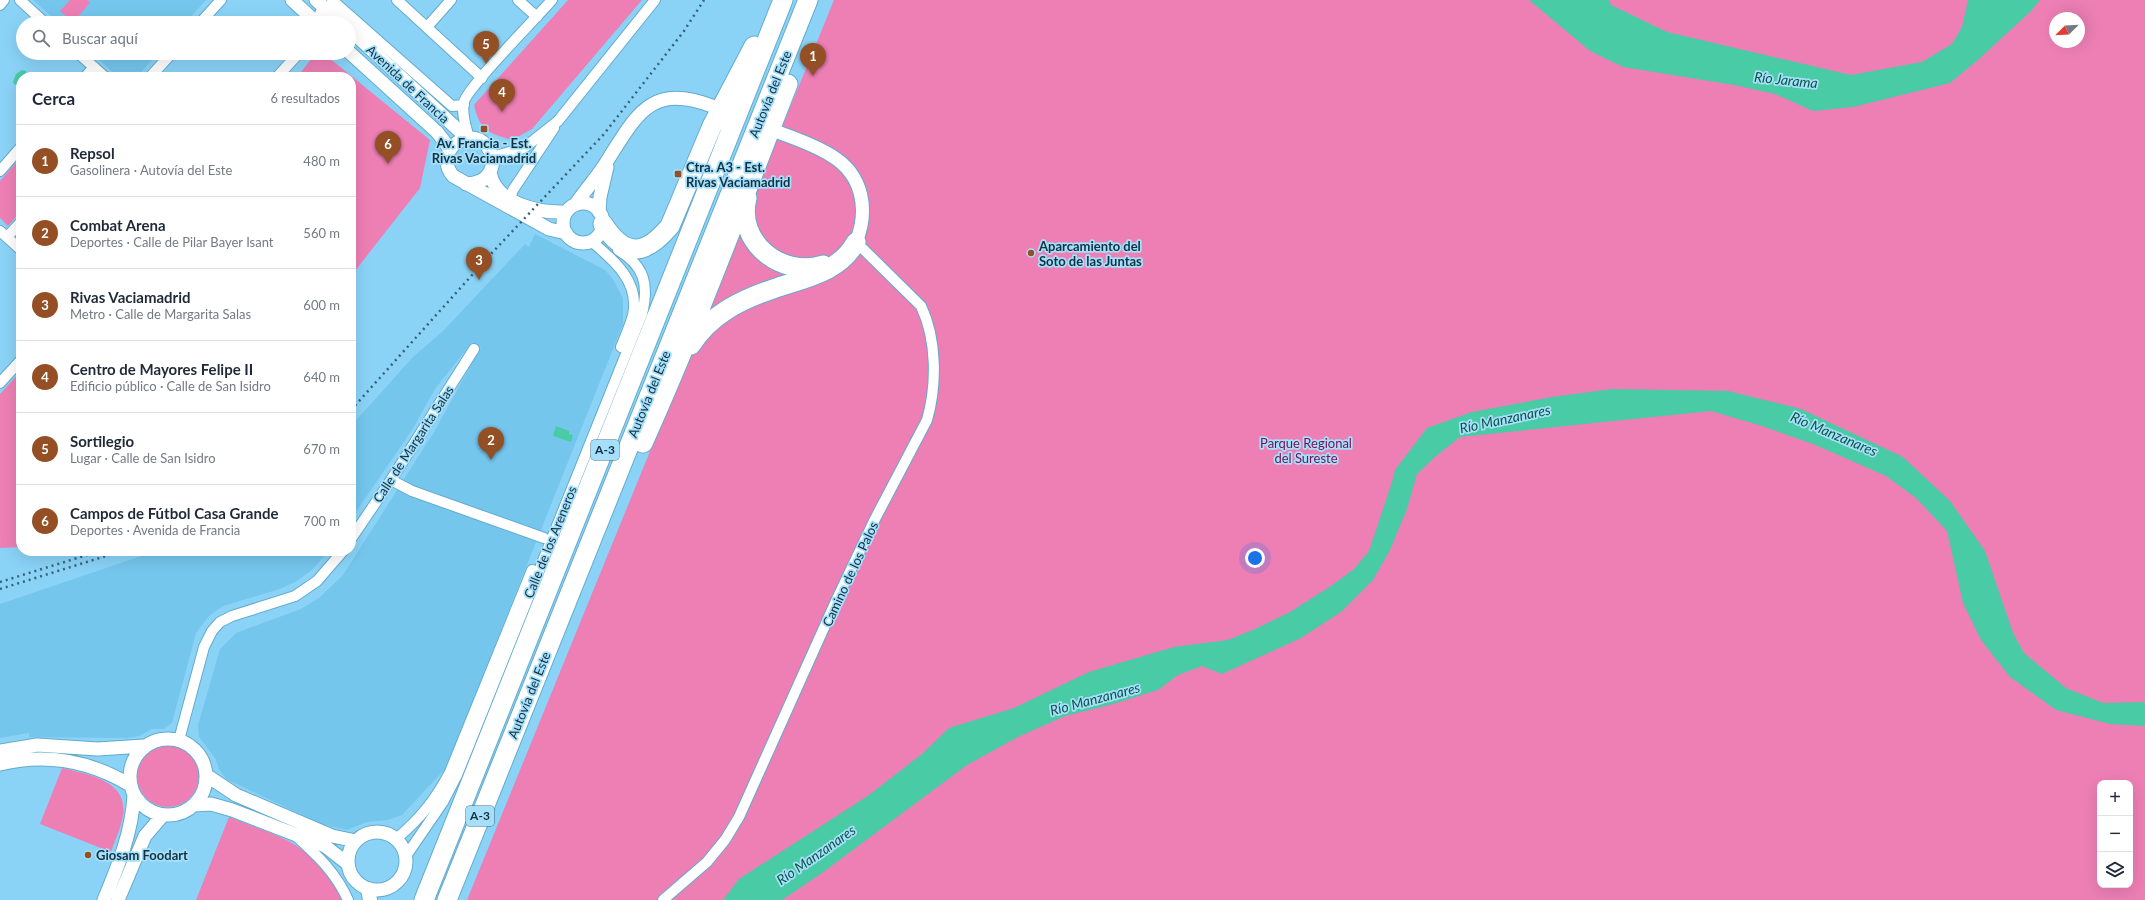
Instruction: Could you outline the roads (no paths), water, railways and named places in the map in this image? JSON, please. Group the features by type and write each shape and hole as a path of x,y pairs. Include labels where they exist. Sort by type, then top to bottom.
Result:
{"highway":[{"path":"601,223 616,242 630,248 646,247 662,235 670,226 712,126 777,0"},
{"name":"Autovía del Este","path":"424,900 783,0"},
{"name":"Autovía del Este","path":"447,900 808,0"},
{"path":"590,544 605,527 679,362 821,0"},
{"path":"752,176 746,202 745,216 751,234 757,244 775,261 790,267 813,268 831,263 856,242"},
{"path":"679,362 702,328 732,305 771,289 820,274 849,254 856,242"}],"street":[{"path":"0,5 4,0"},
{"path":"20,0 38,16"},
{"path":"206,16 221,0"},
{"path":"292,0 309,16"},
{"path":"316,0 336,5 349,16"},
{"path":"397,0 482,78"},
{"path":"427,27 451,0"},
{"path":"518,0 537,17"},
{"path":"468,138 464,100 552,0"},
{"path":"510,199 513,190 547,141 558,121 655,0"},
{"path":"320,16 322,13 336,5"},
{"path":"336,5 343,16"},
{"path":"356,22 452,106 464,105"},
{"name":"Avenida de Francia","path":"356,35 468,138"},
{"name":"Avenida de Francia","path":"356,58 437,132 450,149"},
{"path":"86,60 100,72"},
{"path":"155,72 166,60"},
{"path":"282,72 293,60"},
{"path":"90,72 94,67"},
{"path":"610,158 600,197 601,223 591,241 583,243 575,242 566,233 563,222 571,209 610,158 629,125 650,106 664,100 682,97 712,106"},
{"path":"492,157 524,148 558,121"},
{"path":"778,132 832,156 850,173 861,196 864,213 863,222 856,242"},
{"path":"566,233 553,230 457,180 448,170 447,160 450,149 458,141 468,138 483,142 490,150 492,157 490,172 495,186 500,193 510,199 540,211 571,209 588,204 601,223"},
{"path":"0,171 16,153"},
{"path":"466,184 480,182 490,172"},
{"name":"Calle de los Areneros","path":"406,856 443,802 457,775 642,314 646,296 646,287 639,271 628,256 616,248 601,223"},
{"path":"16,226 4,234 16,245"},
{"name":"Calle de los Areneros","path":"396,839 418,821 436,798 450,772 633,316 633,294 630,283 614,260 591,241"},
{"name":"Camino de los Palos","path":"663,900 707,862 725,840 739,817 836,601 875,519 927,420 931,405 933,377 930,341 922,306 856,242"},
{"name":"Calle de Margarita Salas","path":"356,532 391,480 474,349"},
{"path":"1,381 16,365"},
{"path":"391,480 412,491 544,538"},
{"path":"179,740 204,647 212,631 220,622 232,616 294,596 317,581 339,556"},
{"path":"0,764 39,759 68,761 96,768 132,790 142,804 151,811 163,815 179,813 194,805 201,796 205,786 205,766 195,750 179,740 167,738 155,740 144,746 134,757 130,771 132,790 133,814 127,840 104,900"},
{"path":"0,751 38,745 98,749 144,746"},
{"path":"206,775 236,795 332,836 356,841"},
{"path":"194,805 211,804 228,808 328,848 348,864 353,877 369,894 388,888 396,883 404,871 406,856 403,847 389,834 372,833 356,841 351,849 348,864"},
{"path":"118,900 145,836 163,815"},
{"path":"296,836 334,873 348,900"}],"water":[{"name":"Río Jarama","path":"1529,0 1609,0 1611,5 1667,32 1851,75 1922,62 1952,44 1962,27 1968,0 2040,0 2031,11 1979,59 1950,83 1853,107 1813,111 1775,94 1734,85 1623,67 1590,51"},
{"path":"16,74 16,85 13,82"},
{"name":"Río Manzanares","path":"1612,389 1728,391 1801,409 1903,457 1950,501 1985,551 2013,633 2024,653 2066,688 2103,703 2145,702 2145,726 2110,724 2056,710 2010,677 1981,640 1963,603 1947,531 1916,498 1886,476 1813,444 1762,426 1711,411 1460,437 1417,474 1407,509 1390,550 1373,580 1341,612 1301,638 1222,674 1202,666 1178,675 1158,690 1113,704 1065,716 1018,737 967,765 822,873 782,900 723,900 739,879 869,795 922,754 949,728 1014,708 1089,672 1174,647 1228,640 1290,612 1331,586 1354,569 1369,551 1395,470 1427,428 1472,412 1552,397"},
{"path":"556,426 569,431 569,434 573,435 571,442 553,436"}],"railway":[{"path":"356,404 490,255 604,134 684,31 704,0"},
{"path":"0,582 84,556"},
{"path":"0,589 106,556"}],"place":[{"name":"Sortilegio","path":"486,64"},
{"name":"Repsol","path":"813,76"},
{"name":"Centro de Mayores Felipe II","path":"502,112"},
{"name":"Av. Francia - Est. Rivas Vaciamadrid","path":"484,129"},
{"name":"Campos de Fútbol Casa Grande","path":"388,164"},
{"name":"Ctra. A3 - Est. Rivas Vaciamadrid","path":"678,174"},
{"name":"Aparcamiento del Soto de las Juntas","path":"1031,253"},
{"name":"Rivas Vaciamadrid","path":"479,280"},
{"name":"Combat Arena","path":"491,460"},
{"name":"Giosam Foodart","path":"88,855"}],"park label":[{"name":"Parque Regional del Sureste","path":"1306,450"}]}
